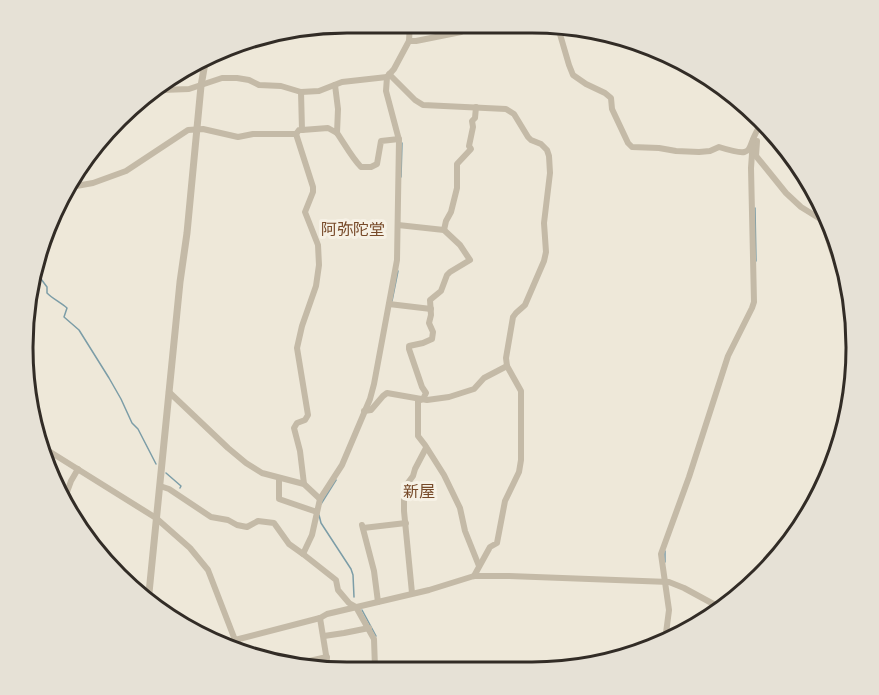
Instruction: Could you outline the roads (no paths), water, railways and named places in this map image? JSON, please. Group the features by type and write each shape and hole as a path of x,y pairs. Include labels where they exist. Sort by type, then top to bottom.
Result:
{"street":[{"path":"303,554 312,535 320,499 342,465 374,384 397,260 399,139 386,91 388,76 409,41 409,33"},
{"path":"409,41 456,33"},
{"path":"559,35 573,75 611,98 612,109 630,145 699,152 719,147 743,154 750,148 758,129"},
{"path":"149,591 204,67"},
{"path":"168,90 189,89 222,78 237,78 259,85 281,86 301,92 319,92 342,82 388,76 423,105 506,109 514,114 528,137 547,150 550,173 544,223 546,252 525,305 513,317 506,358 507,366 520,391 521,460 519,472 505,501 497,543 490,547 474,576"},
{"path":"335,85 338,109 337,133"},
{"path":"301,92 299,132 313,187 305,212 318,245 319,265 316,286 297,348 308,415 294,428 300,451 304,484"},
{"path":"444,230 457,188 457,164 471,149 469,146 472,121 476,118 476,107"},
{"path":"78,186 93,183 126,171 188,130 197,129 238,137 328,128 337,133 361,167 371,167 377,164 381,141 399,139"},
{"path":"753,140 757,140 756,156 772,176 801,207 817,214"},
{"path":"666,632 669,610 667,582 661,554 689,477 728,356 754,302 751,168 753,140"},
{"path":"398,225 444,230 460,245 470,260 450,272 441,291 430,300 429,323 433,332 432,339 409,346 409,349 426,393 423,399 418,401 418,436 438,465 459,508 465,531 479,566"},
{"path":"389,304 430,309"},
{"path":"364,411 371,410 387,393 436,400 464,393 474,389 484,378 507,366"},
{"path":"169,392 246,463 262,473 304,484 320,499"},
{"path":"412,593 404,488 413,476 426,448"},
{"path":"51,453 156,518 190,548 208,570 235,640 239,642"},
{"path":"67,491 78,469"},
{"path":"279,478 279,499 316,512"},
{"path":"160,486 169,489 211,517 247,526 258,522 274,523 289,544 336,580 339,590 349,603 356,607 374,639 375,662"},
{"path":"378,602 374,571 363,527 405,523"},
{"path":"235,640 320,618 327,614 429,590 474,576 667,582 684,588 713,604"},
{"path":"320,618 327,661"},
{"path":"324,636 369,628"},
{"path":"318,660 327,657"}],"waterway":[{"path":"401,177 402,143"},
{"path":"755,208 756,261"},
{"path":"392,301 398,271"},
{"path":"41,277 47,287 47,293 67,308 64,317 79,330 109,378 156,464"},
{"path":"166,473 181,486 180,488"},
{"path":"321,504 336,480"},
{"path":"319,515 321,523 351,569 354,597"},
{"path":"665,551 665,562"},
{"path":"362,610 376,636"}],"district":[{"name":"阿弥陀堂","path":"353,229"},
{"name":"新屋","path":"419,491"}]}
